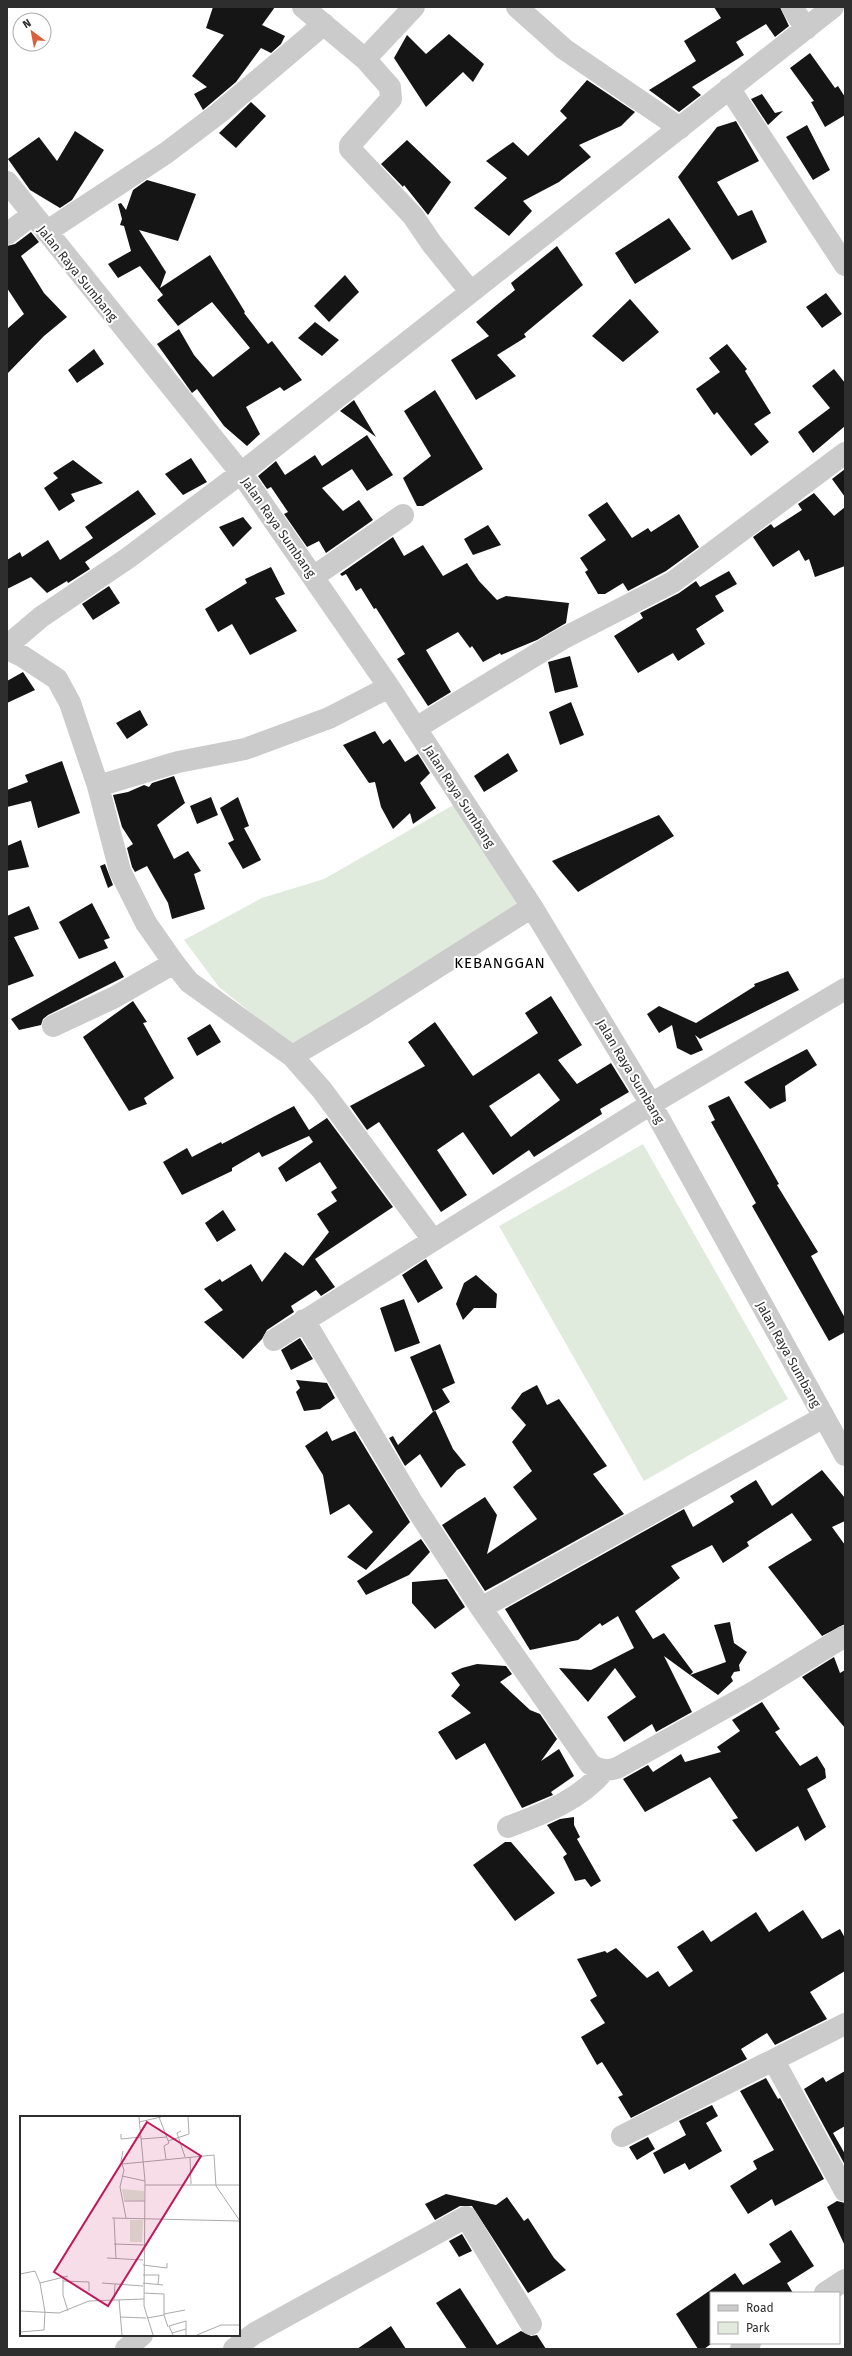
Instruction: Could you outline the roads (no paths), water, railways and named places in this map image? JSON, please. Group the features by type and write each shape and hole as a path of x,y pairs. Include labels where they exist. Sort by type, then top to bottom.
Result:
{"street":[{"path":"303,7 365,59 390,87 391,99 350,145 352,153 413,216 432,244 470,291"},
{"path":"365,59 414,7"},
{"path":"517,7 564,49 680,128"},
{"path":"792,7 806,29"},
{"path":"7,646 41,617 128,558 241,473 470,291 833,7"},
{"path":"7,234 39,224 166,152 220,113 324,24"},
{"path":"729,88 845,265"},
{"name":"Jalan Raya Sumbang","path":"7,182 39,224 241,473 416,728 532,907 651,1104 845,1455"},
{"path":"416,728 562,639 673,582 845,453"},
{"path":"313,577 403,514"},
{"path":"7,649 22,656 57,679 70,703 98,786 120,871 146,923 174,963 189,982 292,1056 322,1090 433,1240"},
{"path":"98,786 178,762 245,749 329,718 389,687"},
{"path":"292,1056 362,1015 532,907"},
{"path":"53,1026 115,998 174,963"},
{"path":"274,1340 651,1104 845,989"},
{"path":"304,1320 384,1457 481,1608 590,1764 604,1771"},
{"path":"481,1608 824,1416"},
{"path":"508,1827 559,1807 588,1789 604,1771 617,1768 656,1747 757,1690 845,1636"},
{"path":"622,2136 774,2062 845,2024"},
{"path":"774,2062 845,2191"},
{"path":"234,2349 255,2333 466,2217 531,2324"},
{"path":"827,2292 845,2280"}],"district":[{"name":"KEBANGGAN","path":"500,963"}]}
